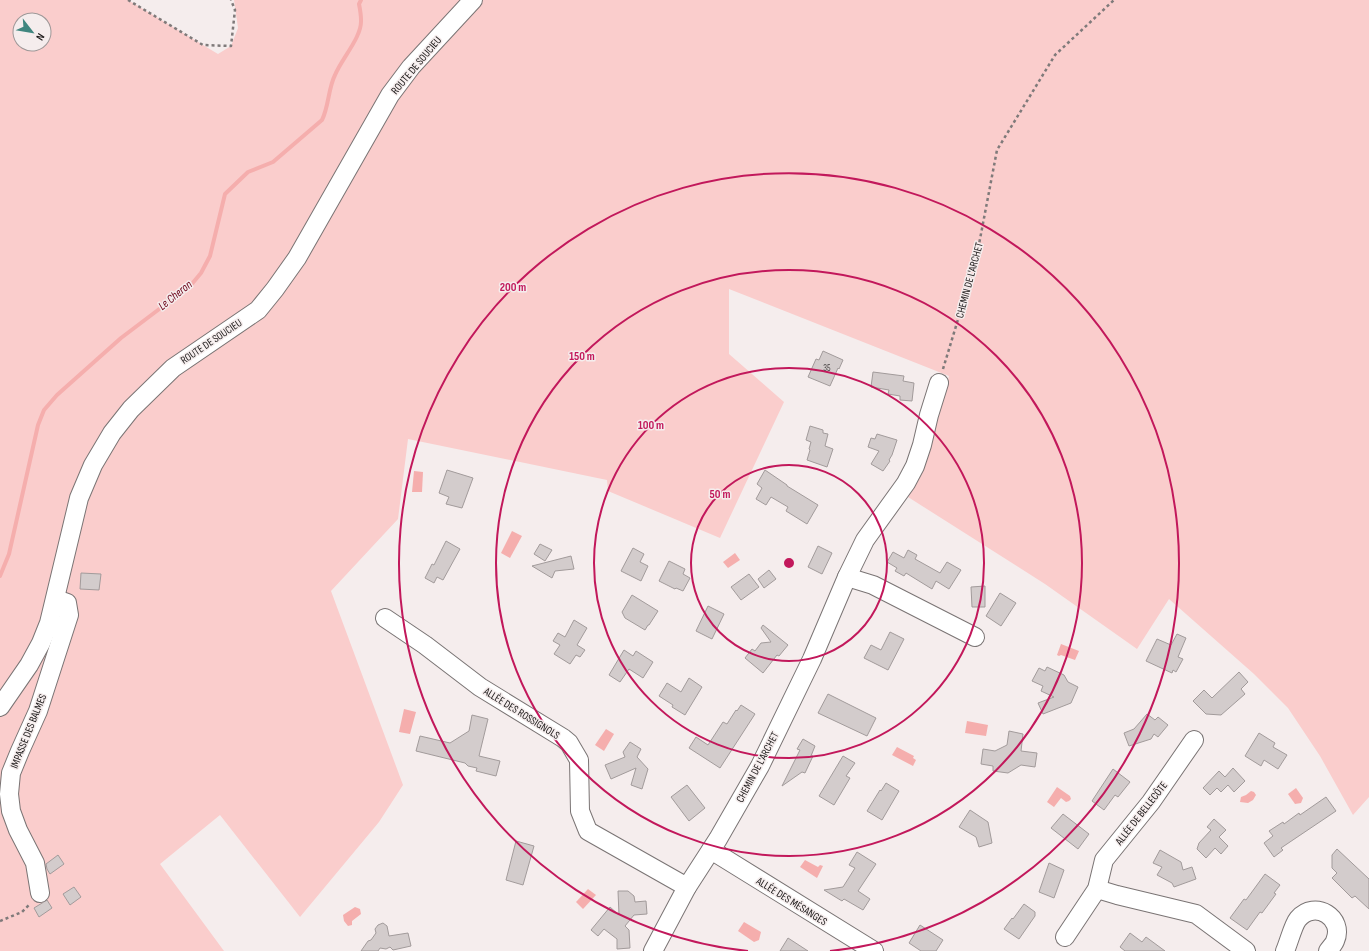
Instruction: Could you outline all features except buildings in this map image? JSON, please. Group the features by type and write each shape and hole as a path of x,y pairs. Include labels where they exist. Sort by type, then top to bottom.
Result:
{"street":[{"name":"ROUTE DE SOUCIEU","path":"0,707 29,665 41,643 56,599 79,498 93,465 112,433 132,409 173,368 258,310 297,258 390,95 411,67 473,0"},
{"name":"CHEMIN DE L'ARCHET","path":"654,951 687,887 711,850 760,766 812,659 847,577 865,540 906,483 915,466 939,383"},
{"path":"847,577 873,585 975,637"},
{"name":"IMPASSE DES BALMES","path":"40,893 35,863 11,811 9,794 12,773 38,711 69,615 67,602 56,599"},
{"name":"ALLÉE DES ROSSIGNOLS","path":"385,618 425,645 480,687 564,738 569,743 579,760 580,811 588,831 687,887"},
{"name":"ALLÉE DE BELLECÔTE","path":"1065,937 1097,889 1104,860 1151,802 1194,740"},
{"name":"ALLÉE DES MÉSANGES","path":"711,850 874,951"},
{"path":"1097,889 1196,914 1246,951"},
{"path":"1286,951 1297,920 1306,911 1320,910 1330,915 1336,926 1336,940 1328,951"}],"path":[{"path":"128,0 203,45 231,46 236,10 231,0"},
{"name":"CHEMIN DE L'ARCHET","path":"939,383 976,260 997,150 1055,55 1114,0"},
{"path":"0,922 22,912 40,893"}],"shaded area":[{"path":"0,0 128,0 218,54 231,46 238,28 234,0 1369,0 1369,797 1353,815 1320,756 1288,708 1254,674 1169,599 1137,649 1045,584 908,497 924,466 949,376 729,289 729,354 784,402 720,538 608,491 607,480 408,439 398,519 331,591 403,785 379,822 300,917 220,815 160,864 224,951 0,951"},
{"path":"414,471 423,472 422,492 412,492"},
{"path":"512,531 522,536 510,558 501,553"},
{"path":"735,553 740,560 728,568 723,562"},
{"path":"1061,644 1079,651 1075,660 1057,655"},
{"path":"404,709 416,712 410,734 399,732"},
{"path":"967,721 988,725 986,736 965,733"},
{"path":"606,729 614,734 604,751 595,745"},
{"path":"897,747 914,756 913,758 916,760 913,766 892,755"},
{"path":"1057,787 1070,796 1071,799 1066,802 1061,798 1054,807 1047,802"},
{"path":"1296,788 1303,798 1301,803 1295,804 1288,794"},
{"path":"1251,791 1256,795 1253,800 1248,803 1240,802 1241,797"},
{"path":"805,860 818,867 820,865 823,866 817,878 800,867"},
{"path":"588,889 596,895 583,909 576,902"},
{"path":"355,907 360,909 361,914 352,921 352,925 348,926 344,921 343,915"},
{"path":"744,922 761,932 759,940 754,942 738,931"}],"waterway":[{"name":"Le Cheron","path":"0,576 9,554 38,425 44,410 57,395 121,338 191,285 201,273 210,256 225,194 248,172 273,162 322,120 333,80 338,68 351,48 360,27 361,20 359,4 361,0"}]}
